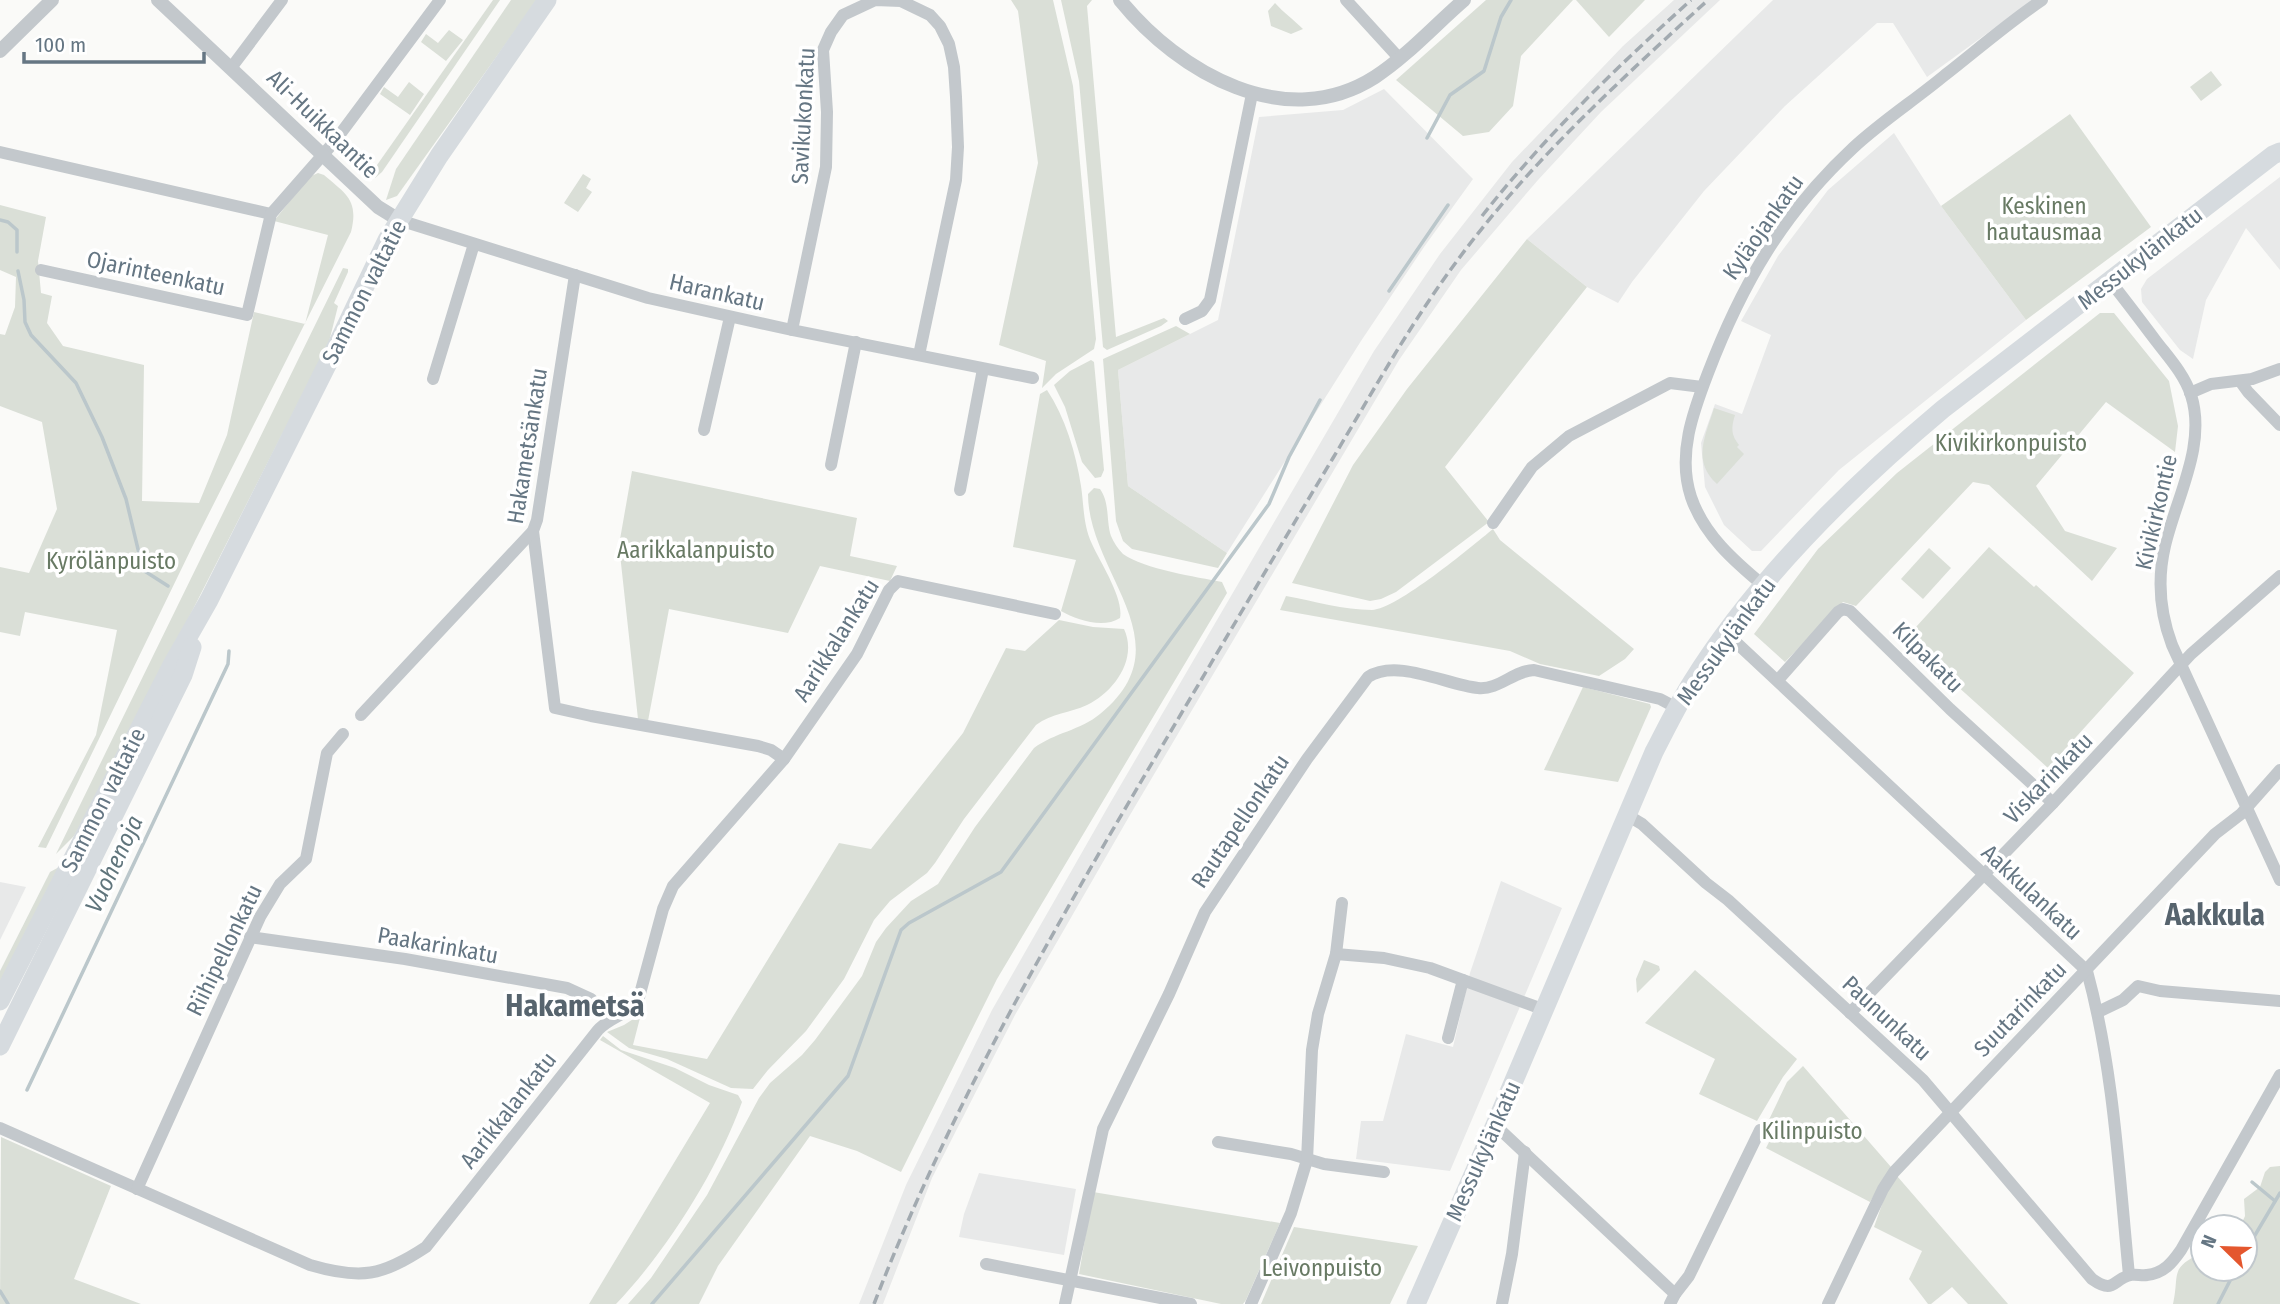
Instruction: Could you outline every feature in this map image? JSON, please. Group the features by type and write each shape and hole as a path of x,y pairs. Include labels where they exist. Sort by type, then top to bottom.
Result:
{"main road":[{"name":"Sammon valtatie","path":"0,1001 172,665 209,600 380,253 439,156 547,0"},
{"name":"Messukylänkatu","path":"1416,1304 1627,815 1677,708 1726,633 1828,514 1893,452 1943,409 2278,153"},
{"name":"Sammon valtatie","path":"0,1046 183,675 209,600"}],"street":[{"path":"0,51 52,0"},
{"name":"Ali-Huikkaantie","path":"158,0 377,207 399,220"},
{"path":"231,68 282,0"},
{"name":"Ojarinteenkatu","path":"41,270 247,315 271,214 323,155 440,0"},
{"name":"Savikukonkatu","path":"792,330 826,167 827,112 823,50 843,15 875,0 901,1 930,15 940,26 949,44 956,97 956,180 919,355"},
{"path":"1120,0 1154,38 1212,76 1252,94 1297,100 1330,97 1376,76 1464,0"},
{"path":"1346,0 1399,58"},
{"name":"Kyläojankatu","path":"1764,586 1723,551 1703,523 1691,497 1684,467 1688,430 1702,387 1734,309 1759,262 1795,209 1829,171 1882,122 2042,0"},
{"path":"1185,319 1202,311 1210,300 1252,94"},
{"path":"0,152 271,214"},
{"name":"Harankatu","path":"399,220 648,298 1033,378"},
{"path":"433,379 474,244"},
{"name":"Hakametsänkatu","path":"575,275 537,520 533,531 555,708 758,746 771,750 784,759"},
{"name":"Kivikirkontie","path":"2110,281 2180,373 2190,393 2195,425 2192,451 2184,488 2165,546 2160,583 2165,628 2280,880"},
{"path":"704,430 730,317"},
{"path":"831,465 856,342"},
{"path":"960,491 983,369"},
{"path":"2190,393 2211,384 2252,379 2280,369"},
{"path":"2240,381 2280,425"},
{"path":"1493,523 1532,467 1569,436 1670,383 1702,387"},
{"path":"361,715 533,531"},
{"name":"Viskarinkatu","path":"1850,1013 2053,803 2181,665 2280,576"},
{"name":"Aarikkalankatu","path":"0,1128 310,1265 333,1272 369,1274 399,1265 426,1247 608,1019 631,1009 638,1001 663,909 673,886 784,759 857,654 889,590 898,581 1055,614"},
{"name":"Kilpakatu","path":"1778,680 1838,612 1843,609 1850,611 1950,709 2053,803"},
{"name":"Aakkulankatu","path":"1726,633 2087,971 2098,1012 2113,1118 2129,1275"},
{"name":"Rautapellonkatu","path":"1065,1304 1103,1129 1169,994 1205,912 1307,759 1368,677 1381,671 1404,671 1485,688 1499,684 1521,671 1534,670 1660,699 1677,708"},
{"name":"Riihipellonkatu","path":"138,1189 266,905 280,884 306,859 327,753 343,734"},
{"name":"Suutarinkatu","path":"1828,1304 1888,1181 1951,1110 2280,770"},
{"name":"Paununkatu","path":"1627,815 1642,824 1728,900 1923,1080 2092,1279 2103,1286 2114,1286 2129,1275"},
{"path":"1251,1304 1291,1213 1307,1160 1312,1050 1318,1014 1336,954 1342,903"},
{"name":"Paakarinkatu","path":"250,937 405,959 567,989 591,999 608,1019"},
{"path":"1336,954 1384,958 1430,968 1545,1010"},
{"path":"1448,1038 1463,980"},
{"path":"2098,1012 2123,1000 2138,986 2160,991 2280,1001"},
{"path":"2129,1275 2160,1272 2176,1258 2280,1075"},
{"path":"1495,1125 1673,1299 1689,1276 1760,1130"},
{"path":"1218,1142 1291,1154 1324,1164 1384,1172"},
{"path":"1502,1304 1512,1254 1525,1152"},
{"path":"986,1265 1191,1304"}],"shaded area":[{"path":"1674,0 1720,0 1601,112 1538,180 1461,270 1399,360 1015,1015 932,1178 883,1304 859,1304 906,1185 992,1010 1374,351 1440,254 1512,162 1623,46"},
{"path":"1773,0 2033,0 1927,77 1893,23 1877,23 1785,106 1704,191 1618,303 1587,287 1527,239"},
{"path":"1384,89 1473,179 1361,341 1227,553 1128,486 1118,370 1218,320 1259,117 1343,110"},
{"path":"1894,133 1941,206 2026,320 1839,470 1761,551 1752,551 1724,525 1705,487 1701,443 1715,404 1742,414 1771,335 1741,321 1778,256 1828,190"},
{"path":"2280,177 2280,270 2246,228 2206,300 2193,359 2180,350 2142,302 2141,289 2147,279"},
{"path":"1501,881 1562,908 1450,1171 1356,1159 1361,1121 1383,1121 1406,1034 1453,1047 1470,973"},
{"path":"0,882 26,887 0,940"},
{"path":"979,1173 1076,1189 1064,1255 959,1237"}],"green space":[{"path":"493,0 500,0 382,172 375,178 370,175"},
{"path":"511,0 537,0 397,196 386,200 396,169"},
{"path":"1011,0 1053,0 1073,86 1096,339 1094,349 1056,374 1042,388 1046,361 999,345 1038,163 1018,11"},
{"path":"1061,0 1092,0 1087,6 1116,337 1164,318 1168,321 1107,350 1103,347 1079,81"},
{"path":"1486,0 1573,0 1521,56 1513,106 1489,132 1463,136 1396,80"},
{"path":"1576,0 1645,0 1609,37"},
{"path":"1275,3 1303,29 1291,34 1271,26 1268,11"},
{"path":"449,30 463,40 446,61 421,42 426,34 438,43"},
{"path":"2211,71 2222,85 2201,101 2190,87"},
{"path":"409,82 424,94 410,115 380,94 384,87 398,97"},
{"name":"Keskinen hautausmaa","path":"2070,114 2151,227 2026,320 1941,206"},
{"path":"318,173 339,187 349,199 353,221 351,232 305,322 328,235 274,221 309,177"},
{"path":"583,174 591,179 586,188 592,192 578,212 564,203"},
{"name":"Kyrölänpuisto","path":"0,205 46,217 38,261 41,293 52,296 47,323 63,346 144,365 142,501 199,503 227,435 254,312 305,324 195,541 46,848 38,847 96,735 117,630 25,612 20,636 0,632 0,567 29,573 57,509 42,422 0,406 0,334 5,335 15,307 16,277 0,270"},
{"path":"1527,239 1587,287 1445,467 1489,522 1396,592 1381,599 1370,601 1292,583 1353,465 1407,389"},
{"path":"343,268 348,269 348,272 334,303 338,306 329,342 127,739 74,836 56,854"},
{"name":"Kivikirkonpuisto","path":"2100,313 2114,313 2169,381 2178,426 2175,452 2106,402 2036,486 2065,531 2117,548 2092,581 1989,485 1973,482 1856,606 1843,602 1785,662 1754,634 1818,549 1897,473"},
{"path":"1176,326 1190,334 1118,370 1128,486 1227,553 1218,568 1132,549 1123,541 1116,521 1103,359"},
{"path":"1091,360 1094,362 1104,470 1101,477 1095,478 1082,462 1065,407 1054,385 1070,371"},
{"path":"1047,390 1073,448 1089,537 1111,580 1118,601 1120,618 1106,623 1090,622 1061,611 1076,560 1013,547 1040,394"},
{"path":"1714,408 1735,415 1733,435 1739,445 1737,447 1744,454 1717,484 1709,475 1703,457 1704,439"},
{"name":"Aarikkalanpuisto","path":"632,471 857,518 850,556 897,566 890,581 820,566 788,633 669,609 648,721 638,719 619,545"},
{"path":"1094,488 1100,489 1103,494 1111,536 1123,554 1157,568 1222,582 1227,593 997,979 901,1172 857,1151 810,1136 718,1266 699,1304 628,1304 651,1278 707,1195 759,1098 770,1083 815,1040 862,976 876,942 886,928 911,901 938,884 975,827 1034,748 1093,719 1124,687 1135,661 1134,634 1127,607 1092,524 1088,494"},
{"path":"1493,529 1500,540 1634,649 1625,659 1599,676 1540,664 1510,651 1280,610 1286,596 1351,609 1372,610 1383,607 1434,576"},
{"path":"1989,547 2034,587 2036,585 2134,673 2048,768 1905,639"},
{"path":"1929,548 1951,568 1923,599 1901,579"},
{"path":"1059,620 1093,627 1124,629 1128,652 1121,673 1097,699 1036,725 964,819 927,873 890,901 874,920 844,979 806,1031 753,1089 731,1088 667,1059 629,1048 607,1032 641,1014 633,1045 707,1059 839,843 871,849 963,733 1006,648 1025,651"},
{"path":"1583,687 1650,704 1618,782 1544,770"},
{"path":"61,866 0,984 0,971 50,872"},
{"path":"1644,960 1659,966 1660,970 1637,993 1636,979"},
{"path":"1695,970 1797,1059 1757,1121 1699,1094 1715,1059 1645,1023"},
{"path":"603,1036 621,1050 675,1068 709,1085 738,1095 742,1102 719,1156 704,1183 654,1259 616,1304 589,1304 710,1103 600,1040"},
{"name":"Kilinpuisto","path":"1803,1066 1891,1167 1870,1202 1766,1148 1774,1132 1765,1128 1787,1082"},
{"path":"1,1137 111,1186 74,1279 141,1304 0,1304"},
{"path":"2280,1166 2280,1304 2173,1304 2176,1278 2180,1268 2189,1260 2189,1283 2259,1283 2259,1213 2245,1213 2244,1199 2260,1187 2265,1172 2270,1167"},
{"path":"1897,1176 2008,1304 1968,1304 1952,1287 1928,1304 1909,1279 1922,1251 1874,1227 1885,1196"},
{"path":"1093,1192 1280,1223 1246,1300 1243,1304 1221,1304 1079,1274"},
{"name":"Leivonpuisto","path":"1294,1227 1418,1246 1390,1304 1261,1304"}],"waterway":[{"path":"1427,138 1450,95 1484,71 1501,17 1511,0"},
{"path":"1389,291 1448,205"},
{"name":"Vuohenoja","path":"0,220 8,222 17,230 17,252"},
{"name":"Vuohenoja","path":"18,271 25,322 31,335 76,383 102,437 126,499 143,570 168,586"},
{"path":"652,1304 848,1076 901,930 1001,872 1269,504 1289,457 1320,400"},
{"name":"Vuohenoja","path":"27,1090 228,664 229,651"},
{"path":"2252,1182 2275,1201"},
{"path":"2259,1228 2280,1193"},
{"path":"2218,1304 2229,1283"},
{"name":"Vuohenoja","path":"0,1291 8,1304"}],"railway":[{"path":"1482,216 1530,158 1582,104 1691,0"},
{"path":"874,1304 906,1227 976,1076 1055,930 1406,336 1437,288 1511,193 1574,126 1708,0"}],"district":[{"name":"Aakkula","path":"2215,915"},
{"name":"Hakametsä","path":"575,1006"}]}
